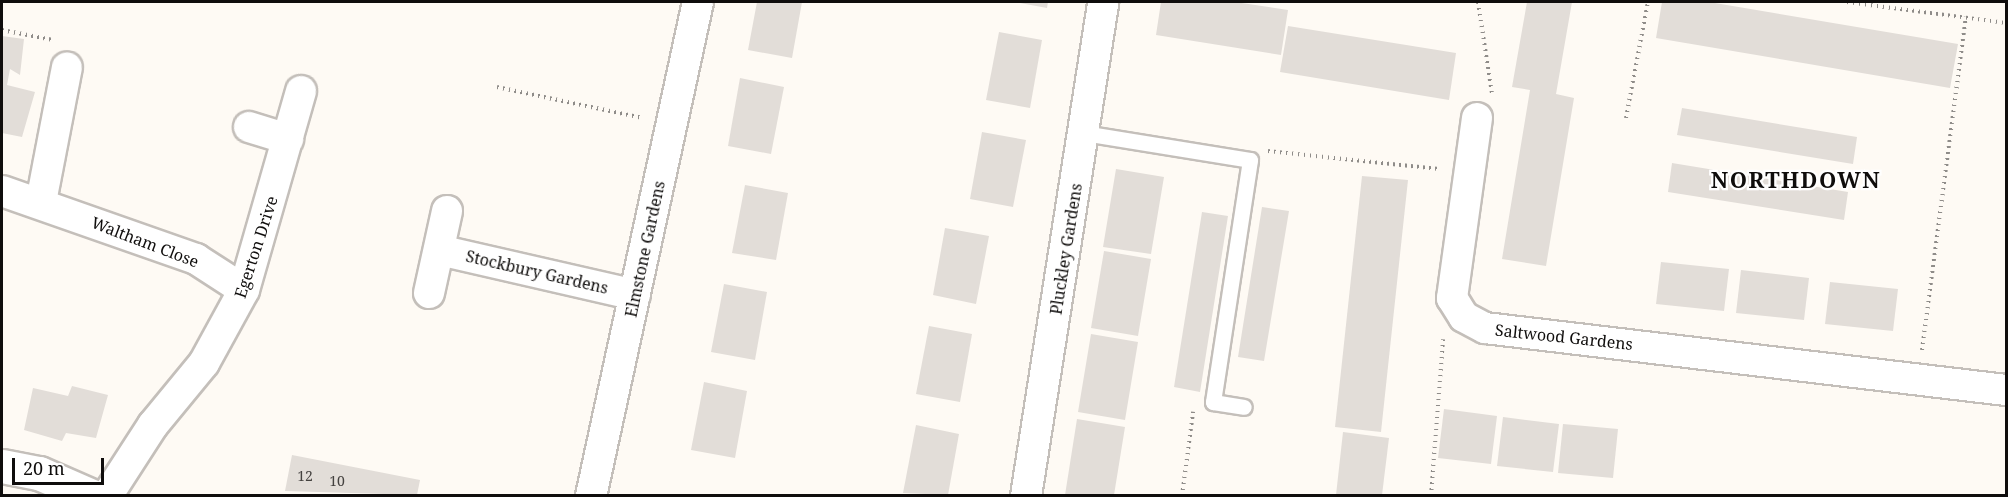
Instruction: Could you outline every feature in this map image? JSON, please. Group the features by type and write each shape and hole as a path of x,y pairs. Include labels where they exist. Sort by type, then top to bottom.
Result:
{"street":[{"name":"Elmstone Gardens","path":"591,495 698,2"},
{"name":"Pluckley Gardens","path":"1026,495 1103,2"},
{"path":"41,202 67,67"},
{"name":"Egerton Drive","path":"107,495 153,425 204,363 244,290 301,92"},
{"path":"1464,317 1452,298 1477,118"},
{"path":"249,127 288,139"},
{"name":"Waltham Close","path":"2,191 41,202 196,260 244,290"},
{"path":"429,292 447,211"},
{"name":"Stockbury Gardens","path":"439,250 635,295"},
{"name":"Saltwood Gardens","path":"1464,317 1508,333 2007,390"},
{"path":"2,466 39,474 92,495"}],"lane":[{"path":"1084,133 1250,160 1213,402 1244,407"}],"path":[{"path":"1477,118 1497,119 1478,2"},
{"path":"1626,118 1648,2"},
{"path":"1847,2 2007,22"},
{"path":"1919,381 1966,17"},
{"path":"2,30 54,40 49,62 67,67"},
{"path":"497,87 672,124"},
{"path":"1250,160 1273,148 1469,173"},
{"path":"1431,495 1440,342 1464,317"},
{"path":"1182,495 1193,408 1213,402"}],"building":[{"path":"757,2 802,2 792,58 748,50"},
{"path":"1014,2 1048,2 1047,8"},
{"path":"1161,2 1235,2 1288,10 1281,55 1156,35"},
{"path":"1527,2 1572,2 1556,94 1574,98 1546,266 1502,259 1530,90 1512,87"},
{"path":"1662,2 1709,2 1958,44 1950,88 1656,38"},
{"path":"1288,26 1456,53 1449,100 1280,72"},
{"path":"999,32 1042,40 1030,108 986,100"},
{"path":"2,36 24,39 20,75 10,69 7,85 35,92 22,137 2,133"},
{"path":"740,78 784,87 771,154 728,146"},
{"path":"1682,108 1857,137 1853,164 1677,135"},
{"path":"982,132 1026,140 1013,207 970,199"},
{"path":"1672,163 1848,192 1844,220 1668,192"},
{"path":"1116,169 1164,177 1151,254 1103,247"},
{"path":"1362,176 1408,180 1381,432 1335,427"},
{"path":"745,185 788,193 776,260 732,253"},
{"path":"1262,207 1289,211 1264,361 1238,357"},
{"path":"1202,212 1228,216 1200,392 1174,387"},
{"path":"945,228 989,236 976,304 933,295"},
{"path":"1104,251 1151,259 1138,336 1091,328"},
{"path":"1661,262 1729,269 1724,311 1656,304"},
{"path":"1741,270 1809,278 1804,320 1736,313"},
{"path":"1830,282 1898,289 1893,331 1825,324"},
{"path":"724,284 767,292 755,360 711,352"},
{"path":"929,326 972,334 960,402 916,394"},
{"path":"1091,334 1138,342 1125,420 1078,412"},
{"path":"704,382 747,391 735,458 691,450"},
{"path":"72,386 108,395 96,438 66,433 62,441 24,430 33,388 68,396"},
{"path":"1444,409 1497,416 1491,464 1438,458"},
{"path":"1503,417 1559,424 1553,472 1497,466"},
{"path":"1077,419 1125,427 1114,495 1065,495"},
{"path":"1563,424 1618,429 1613,478 1558,473"},
{"path":"916,425 959,434 948,495 903,493"},
{"path":"1343,432 1389,438 1382,495 1336,495"},
{"path":"292,455 420,480 417,495 285,491"}],"district":[{"name":"NORTHDOWN","path":"1796,180"}]}
